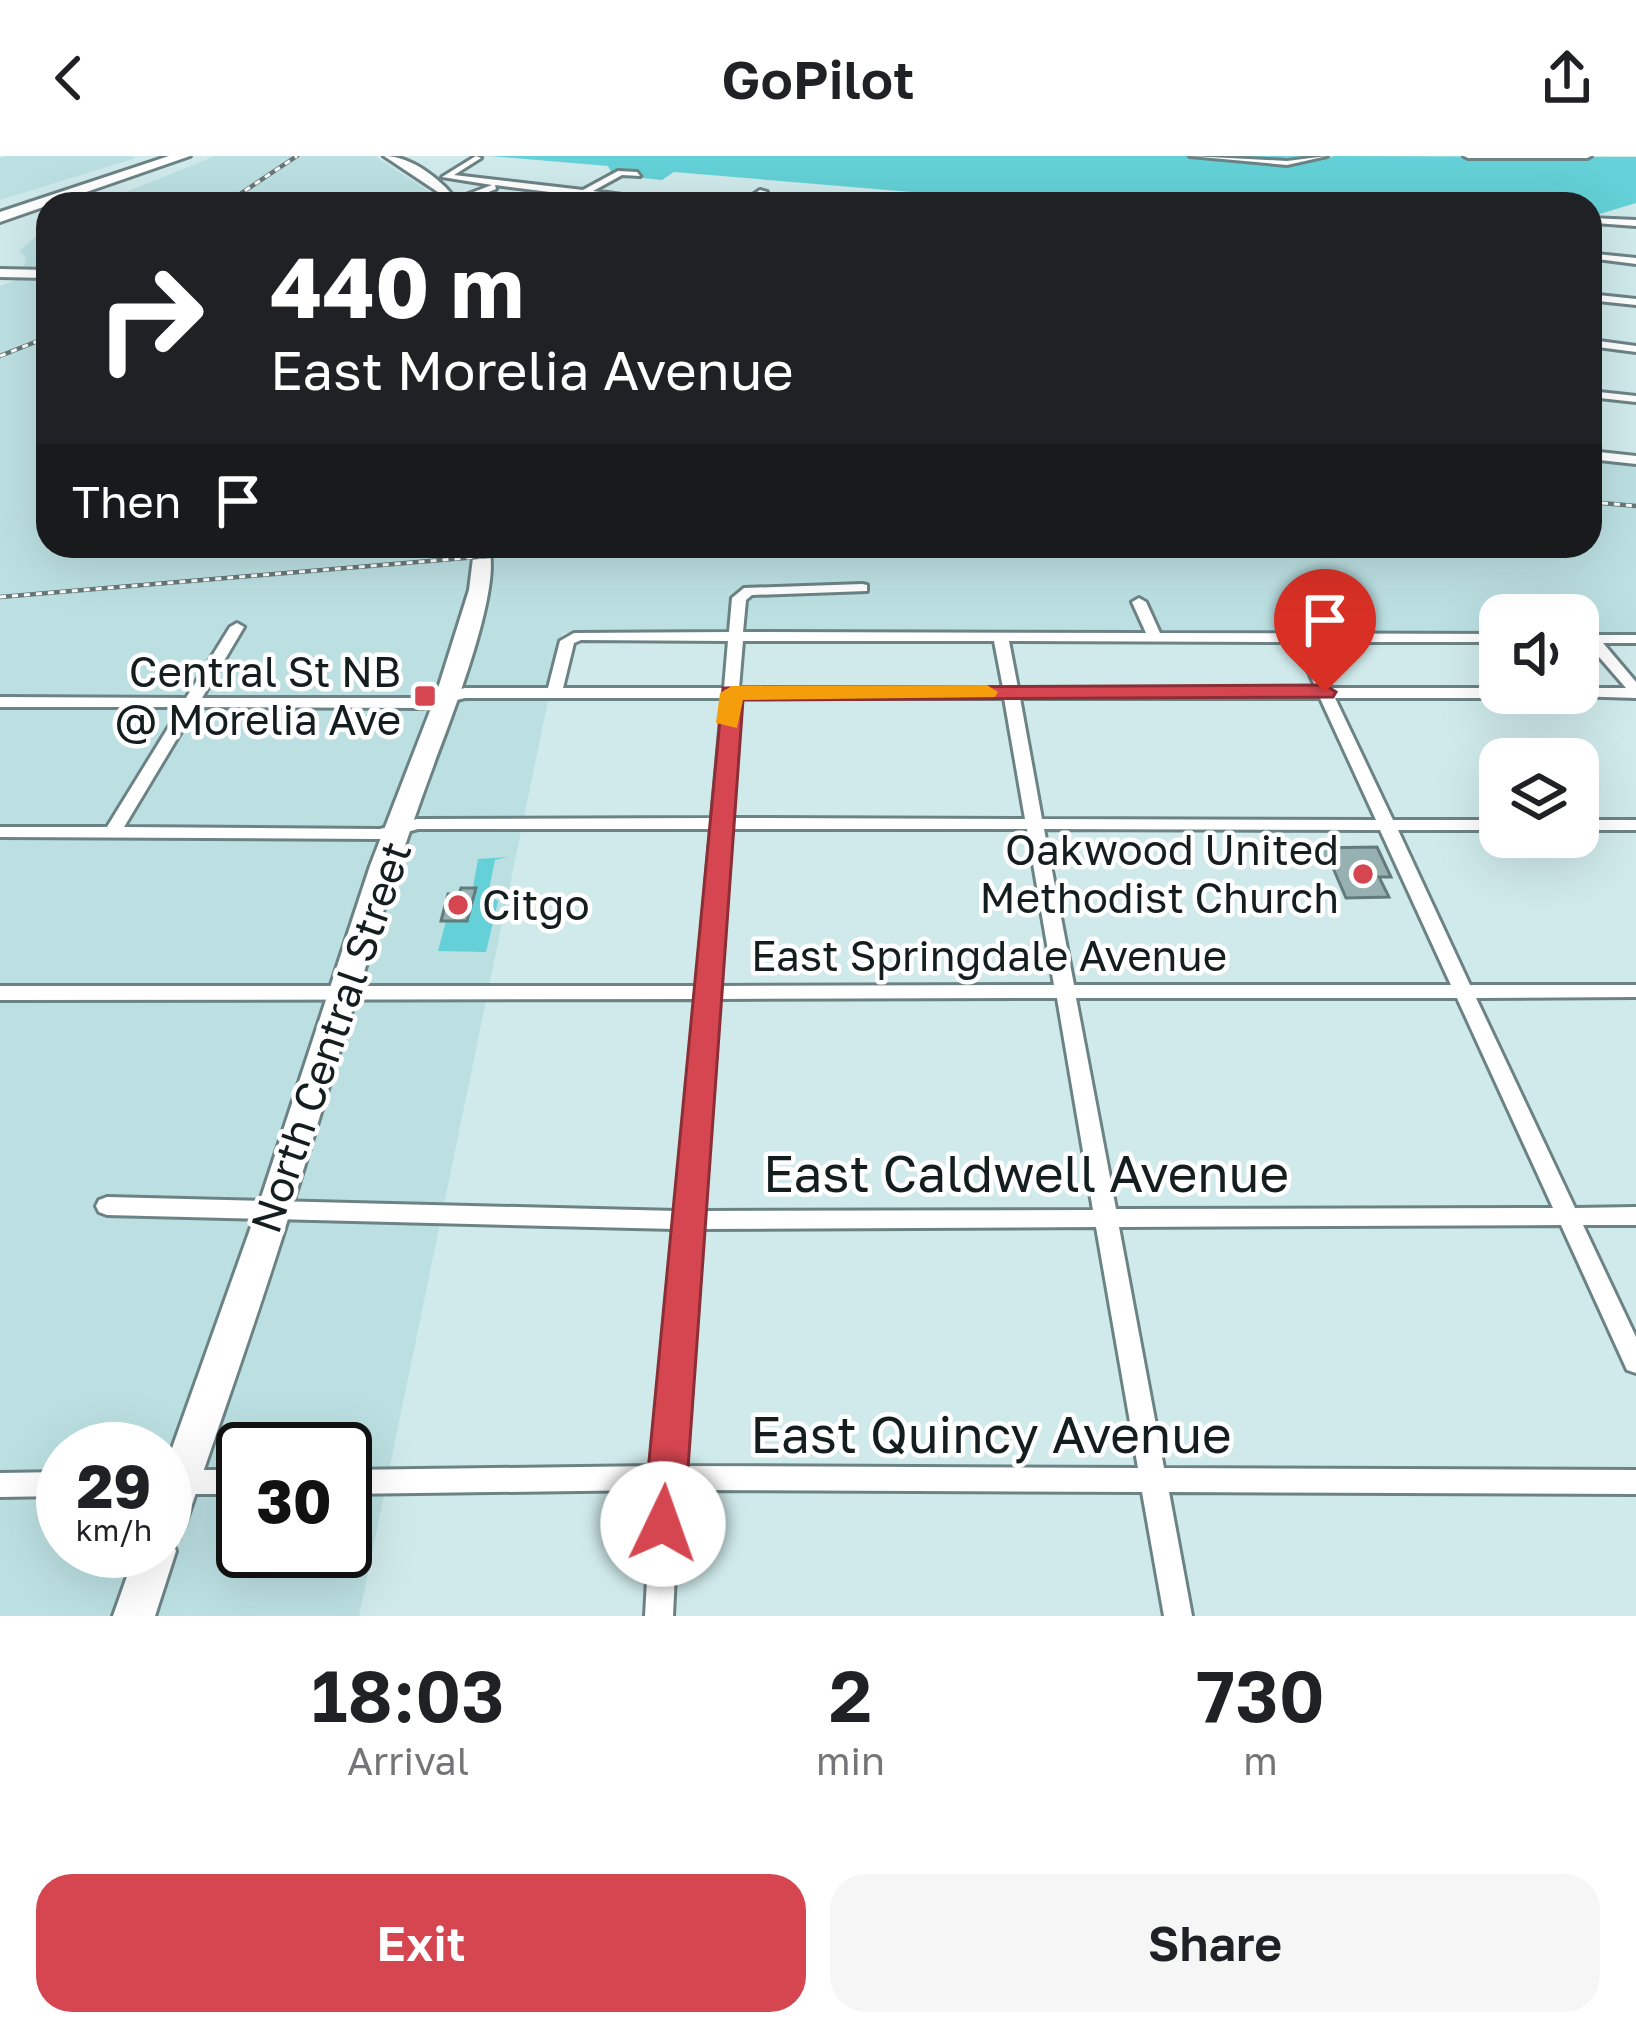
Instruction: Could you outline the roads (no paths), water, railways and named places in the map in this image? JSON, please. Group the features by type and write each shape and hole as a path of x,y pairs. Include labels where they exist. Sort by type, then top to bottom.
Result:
{"highway":[{"path":"63,192 163,156"},
{"path":"65,192 183,156"},
{"path":"0,215 36,202"}],"main road":[{"path":"390,156 439,192"},
{"name":"North Central Street","path":"192,1429 274,1210 382,866 400,829 446,698 479,590 483,558"},
{"path":"134,1616 147,1578"}],"street":[{"path":"464,156 477,158"},
{"path":"1194,156 1287,164 1324,156"},
{"path":"1468,156 1587,156"},
{"path":"477,158 446,177 563,192"},
{"path":"586,192 618,175 637,174"},
{"path":"478,192 496,185"},
{"path":"1602,221 1636,224"},
{"path":"1602,257 1636,261"},
{"path":"0,273 36,274"},
{"path":"1602,298 1636,302"},
{"path":"1602,344 1636,349"},
{"path":"1602,395 1636,399"},
{"path":"1602,456 1636,460"},
{"path":"659,1616 665,1478 739,598 749,591 862,588"},
{"path":"1139,602 1155,638"},
{"path":"114,830 237,626"},
{"path":"554,694 567,641 574,637 1479,638"},
{"path":"1001,637 1110,1218 1178,1616"},
{"path":"1300,638 1636,1363"},
{"path":"1599,639 1636,639"},
{"path":"1599,654 1636,692"},
{"path":"0,702 423,703 554,694 1479,692"},
{"path":"1599,692 1636,692"},
{"path":"0,832 400,829 417,824 1479,825"},
{"path":"1599,825 1636,825"},
{"name":"East Springdale Avenue","path":"0,994 1636,991"},
{"name":"East Caldwell Avenue","path":"107,1206 687,1220 1636,1216"},
{"name":"East Quincy Avenue","path":"372,1482 665,1478 1636,1482"},
{"path":"0,1485 36,1484"}],"railway":[{"path":"243,192 297,156"},
{"path":"0,356 36,342"},
{"path":"1602,503 1636,506"},
{"path":"0,597 466,558"}],"place":[{"name":"Central St NB @ Morelia Ave","path":"425,696"},
{"name":"Oakwood United Methodist Church","path":"1363,874"},
{"name":"Citgo","path":"458,905"}]}
